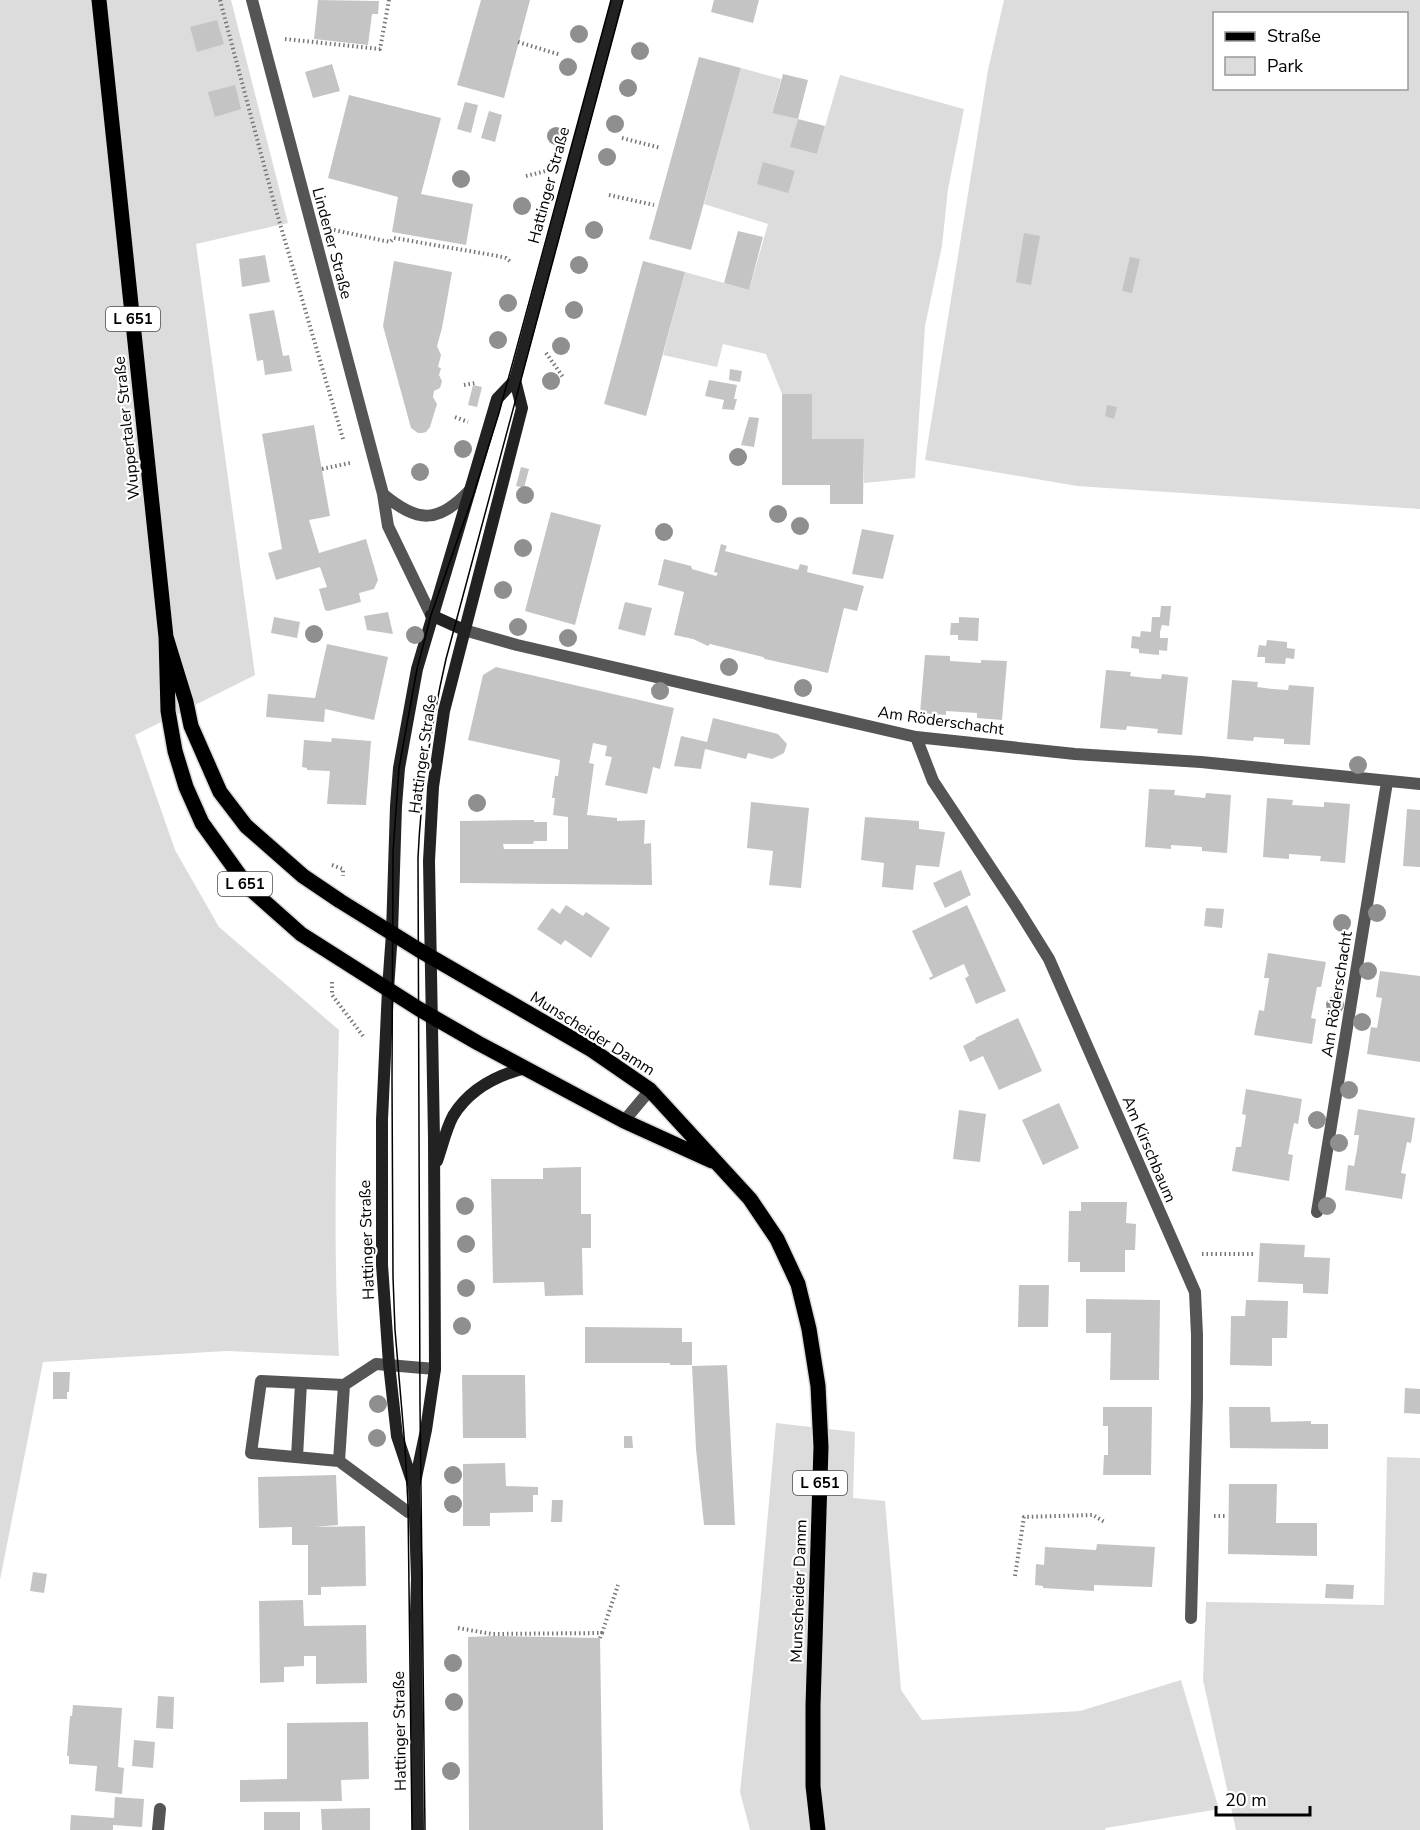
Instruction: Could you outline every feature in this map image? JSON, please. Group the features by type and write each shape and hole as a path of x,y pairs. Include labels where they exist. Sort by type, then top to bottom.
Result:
{"main road":[{"name":"Wuppertaler Straße","path":"99,0 166,637 168,711 175,751 186,787 202,823 248,887 301,934 388,989"},
{"name":"Wuppertaler Straße","path":"166,637 191,726 220,792 246,825 303,876 392,933"},
{"name":"L 651","path":"392,933 430,956"},
{"name":"Munscheider Damm","path":"430,956 592,1050 650,1090 750,1199 777,1239 798,1284 809,1329 818,1386 821,1447 813,1706 813,1786 818,1830"},
{"name":"L 651","path":"388,989 432,1014"},
{"name":"Munscheider Damm","path":"432,1014 478,1043 624,1121 718,1164"}],"street":[{"name":"Lindener Straße","path":"252,0 383,494 388,526 431,615"},
{"name":"Hattinger Straße","path":"414,1487 397,1436 382,1265 382,1119 399,768 417,669 431,615 497,399 515,380 617,0"},
{"name":"Hattinger Straße","path":"418,1830 417,1579 414,1487 426,1430 435,1369 429,861 433,787 444,711 522,408 515,380"},
{"path":"383,494 401,509 434,516 455,505 470,490"},
{"path":"431,615 464,630"},
{"name":"Am Röderschacht","path":"464,630 517,645 916,737 1075,754 1312,772 1420,784"},
{"name":"Am Kirschbaum","path":"916,737 933,781 1049,959 1195,1292 1197,1409 1191,1618"},
{"name":"Am Röderschacht","path":"1317,1212 1387,782"},
{"name":"Hattinger Straße","path":"434,1170 453,1117 475,1090 511,1072 526,1068"},
{"path":"624,1121 650,1090"},
{"path":"414,1511 408,1512 339,1461 251,1453 261,1381 344,1385 376,1364 435,1369"},
{"path":"297,1457 301,1383"},
{"path":"339,1461 344,1385"},
{"path":"158,1830 160,1809"}],"path":[{"path":"220,0 276,210 343,441"},
{"path":"314,42 380,49 389,0"},
{"path":"518,42 561,55"},
{"path":"622,138 661,148"},
{"path":"526,176 544,171"},
{"path":"609,195 654,206"},
{"path":"312,226 390,242 394,238 498,256 510,262"},
{"path":"464,385 475,382"},
{"path":"455,417 473,424"},
{"path":"347,452 354,474"},
{"path":"322,469 350,463"},
{"path":"324,863 343,868"},
{"path":"334,955 332,995 362,1033"},
{"path":"1179,1254 1255,1254"},
{"path":"1015,1576 1024,1516 1093,1515 1106,1523"},
{"path":"600,1638 618,1585"},
{"path":"458,1628 492,1634 602,1633"}],"green space":[{"path":"0,0 231,0 288,223 196,244 255,675 135,735 175,850 219,927 339,1030 336,1234 339,1356 226,1351 43,1362 0,1580"},
{"path":"1004,0 1420,0 1420,509 1077,486 925,460 988,70"},
{"path":"741,68 781,79 772,112 798,119 791,147 817,154 840,75 964,109 948,189 942,246 925,326 915,478 864,483 864,439 812,439 812,394 782,394 766,354 723,344 717,367 663,355 685,272 749,290 768,224 704,204"},
{"path":"776,1423 855,1432 853,1498 885,1501 901,1690 922,1720 1080,1711 1181,1680 1219,1809 1105,1830 750,1830 740,1792"},
{"path":"1387,1457 1420,1458 1420,1830 1236,1830 1203,1680 1206,1602 1384,1605"}],"building":[{"path":"318,0 379,1 378,14 372,14 368,45 314,39"},
{"path":"481,0 530,0 504,98 457,85"},
{"path":"714,0 759,0 753,23 711,12"},
{"path":"217,20 224,44 197,52 190,27"},
{"path":"699,57 741,68 691,250 649,239"},
{"path":"332,64 340,91 313,98 305,72"},
{"path":"783,74 808,80 798,119 772,113"},
{"path":"235,85 241,109 215,117 208,92"},
{"path":"349,95 441,118 421,194 473,204 466,245 392,232 398,197 328,178"},
{"path":"465,102 478,105 471,133 457,129"},
{"path":"489,111 502,115 495,142 481,138"},
{"path":"798,119 825,126 817,154 790,147"},
{"path":"763,162 795,171 788,193 757,184"},
{"path":"738,231 763,237 749,290 724,283"},
{"path":"1024,233 1040,236 1031,285 1016,282"},
{"path":"265,255 270,282 242,287 239,259"},
{"path":"1130,257 1140,259 1132,293 1122,291"},
{"path":"394,261 452,272 437,346 441,355 438,367 441,368 439,375 442,381 440,388 434,391 433,397 437,404 430,427 422,433 411,428 383,326"},
{"path":"643,261 685,272 646,416 604,404"},
{"path":"274,310 283,356 289,355 292,371 265,375 263,360 257,361 249,314"},
{"path":"730,369 742,371 740,382 729,380"},
{"path":"709,380 737,385 734,410 722,409 724,400 705,396"},
{"path":"473,385 482,387 477,407 468,405"},
{"path":"782,394 812,394 812,439 864,439 863,504 830,504 830,485 782,485"},
{"path":"1107,405 1117,407 1114,419 1105,416"},
{"path":"749,417 759,418 754,447 741,445"},
{"path":"314,425 330,516 309,520 319,553 366,539 378,580 374,589 359,593 361,602 328,611 325,610 319,589 327,587 320,567 276,580 268,553 282,549 262,434"},
{"path":"521,467 529,469 524,488 516,486"},
{"path":"551,512 601,525 575,625 525,611"},
{"path":"862,529 894,535 883,579 852,574"},
{"path":"721,544 727,546 725,551 798,570 800,564 808,566 807,572 864,586 857,611 844,608 828,673 710,644 708,646 693,639 674,635 684,592 658,585 664,559 716,576 718,573 714,572"},
{"path":"625,602 652,608 645,636 618,629"},
{"path":"1161,606 1171,606 1169,626 1162,625 1160,632 1160,638 1168,638 1167,651 1159,650 1159,655 1139,653 1139,649 1131,648 1132,636 1140,637 1141,631 1151,632 1152,617 1160,617"},
{"path":"388,612 393,634 367,630 364,616"},
{"path":"274,617 300,622 297,638 271,633"},
{"path":"959,617 979,618 978,641 958,640 958,635 950,635 951,623 959,623"},
{"path":"1267,640 1287,642 1287,648 1295,649 1294,659 1286,658 1285,664 1265,663 1265,657 1257,657 1259,645 1266,646"},
{"path":"327,644 388,657 374,720 325,709 324,722 266,717 268,694 315,698"},
{"path":"925,655 950,656 950,661 981,663 981,660 1007,661 1002,720 977,718 977,713 946,711 946,715 920,713"},
{"path":"496,667 674,708 660,769 653,767 647,794 605,785 612,757 605,756 607,746 593,743 589,763 594,764 587,815 617,818 617,821 645,820 644,844 651,843 652,885 460,883 460,821 534,820 534,822 547,822 547,841 534,841 533,844 503,844 504,849 568,849 568,817 553,815 555,798 552,798 560,760 468,740 483,675"},
{"path":"1106,670 1131,672 1130,676 1146,678 1161,679 1162,674 1188,677 1182,735 1157,733 1158,729 1127,726 1126,730 1100,728"},
{"path":"1232,680 1258,682 1257,687 1273,689 1288,690 1289,685 1314,687 1310,745 1284,744 1284,739 1254,737 1253,741 1227,739"},
{"path":"713,718 778,734 787,744 784,753 772,759 748,753 746,759 705,749 701,769 674,766 681,736 707,742"},
{"path":"332,738 371,741 366,805 327,804 330,771 307,770 302,767 304,740 331,742"},
{"path":"1149,789 1175,790 1174,795 1205,798 1206,793 1231,795 1227,853 1202,851 1202,847 1171,845 1171,849 1145,847"},
{"path":"1267,798 1293,800 1292,805 1324,807 1324,802 1350,804 1345,863 1320,861 1321,856 1289,854 1289,859 1263,857"},
{"path":"751,802 809,808 801,888 769,885 773,851 747,848"},
{"path":"1407,809 1420,810 1420,867 1403,866"},
{"path":"865,817 919,821 919,829 945,832 939,867 916,865 913,890 882,887 884,863 861,860"},
{"path":"961,870 971,895 945,908 933,883"},
{"path":"566,905 583,916 586,912 610,928 591,958 565,940 561,945 537,929 552,908 560,914"},
{"path":"967,905 1006,991 976,1004 965,978 969,976 964,964 930,980 929,978 933,976 912,931"},
{"path":"1206,908 1224,909 1222,928 1204,926"},
{"path":"1268,953 1326,962 1321,987 1317,987 1311,1018 1316,1019 1312,1044 1254,1035 1259,1010 1264,1011 1269,978 1264,978"},
{"path":"1380,971 1420,976 1420,1062 1367,1054 1371,1027 1377,1028 1382,998 1376,997"},
{"path":"1018,1018 1042,1071 999,1090 983,1056 970,1062 963,1046"},
{"path":"1246,1089 1302,1099 1298,1124 1294,1123 1288,1154 1293,1155 1289,1181 1232,1171 1236,1147 1241,1147 1246,1115 1242,1114"},
{"path":"1059,1103 1079,1148 1043,1165 1022,1120"},
{"path":"1358,1109 1415,1118 1411,1143 1407,1142 1401,1173 1406,1174 1402,1199 1345,1190 1348,1165 1354,1166 1357,1150 1359,1135 1354,1135"},
{"path":"959,1110 986,1114 980,1162 953,1159"},
{"path":"581,1167 581,1214 591,1214 591,1248 582,1248 583,1295 545,1296 544,1282 493,1283 491,1179 543,1179 543,1168"},
{"path":"1081,1202 1127,1202 1126,1223 1136,1224 1135,1250 1125,1250 1125,1272 1080,1272 1080,1262 1068,1262 1069,1211 1081,1211"},
{"path":"1260,1243 1305,1245 1304,1257 1330,1258 1328,1294 1303,1293 1303,1284 1258,1282"},
{"path":"1019,1285 1049,1285 1048,1327 1018,1327"},
{"path":"1086,1299 1160,1300 1159,1380 1110,1380 1111,1333 1086,1333"},
{"path":"1246,1300 1288,1301 1287,1338 1272,1338 1272,1366 1230,1365 1231,1316 1245,1316"},
{"path":"585,1327 682,1328 682,1342 692,1342 692,1365 585,1363"},
{"path":"727,1365 735,1525 704,1525 696,1449 692,1366"},
{"path":"53,1372 70,1372 67,1399 53,1399"},
{"path":"462,1375 525,1375 526,1438 463,1438"},
{"path":"1405,1388 1420,1389 1420,1414 1404,1413"},
{"path":"1103,1407 1152,1407 1151,1475 1103,1475 1104,1455 1108,1455 1108,1426 1103,1426"},
{"path":"1229,1407 1270,1407 1271,1422 1311,1421 1311,1424 1328,1424 1328,1449 1230,1448"},
{"path":"624,1436 632,1436 633,1448 624,1448"},
{"path":"505,1463 506,1486 538,1487 538,1495 533,1495 533,1512 490,1513 490,1526 463,1526 463,1464"},
{"path":"336,1475 338,1525 315,1527 365,1526 366,1586 321,1587 321,1595 308,1595 308,1545 292,1545 292,1527 259,1528 258,1477"},
{"path":"1229,1484 1277,1484 1276,1523 1317,1523 1317,1556 1228,1554"},
{"path":"552,1500 563,1500 562,1522 551,1522"},
{"path":"1097,1544 1155,1547 1152,1587 1094,1585 1094,1591 1043,1588 1043,1586 1035,1585 1036,1564 1044,1565 1045,1547 1096,1550"},
{"path":"33,1572 47,1574 44,1593 30,1591"},
{"path":"1326,1584 1354,1585 1353,1599 1325,1598"},
{"path":"303,1600 304,1626 366,1625 367,1683 316,1684 316,1656 304,1656 304,1666 284,1667 284,1682 260,1683 259,1601"},
{"path":"468,1637 600,1638 603,1830 469,1830"},
{"path":"158,1696 174,1697 173,1729 156,1728"},
{"path":"73,1705 122,1708 118,1767 124,1768 122,1794 95,1791 97,1766 69,1764 69,1756 67,1756"},
{"path":"368,1722 369,1779 341,1780 342,1801 240,1802 240,1780 287,1779 287,1723"},
{"path":"134,1740 155,1742 153,1768 132,1766"},
{"path":"115,1797 144,1799 142,1827 113,1825 113,1830 70,1830 71,1815 114,1818"},
{"path":"370,1808 370,1830 322,1830 321,1809"},
{"path":"264,1812 300,1812 300,1830 264,1830"}],"tram line":[{"path":"412,1830 408,1505 393,1277 393,852 399,768 417,669 431,615 473,496 499,413 611,0"},
{"path":"425,1830 420,1405 418,858 424,783 431,733 446,659 623,0"}]}
